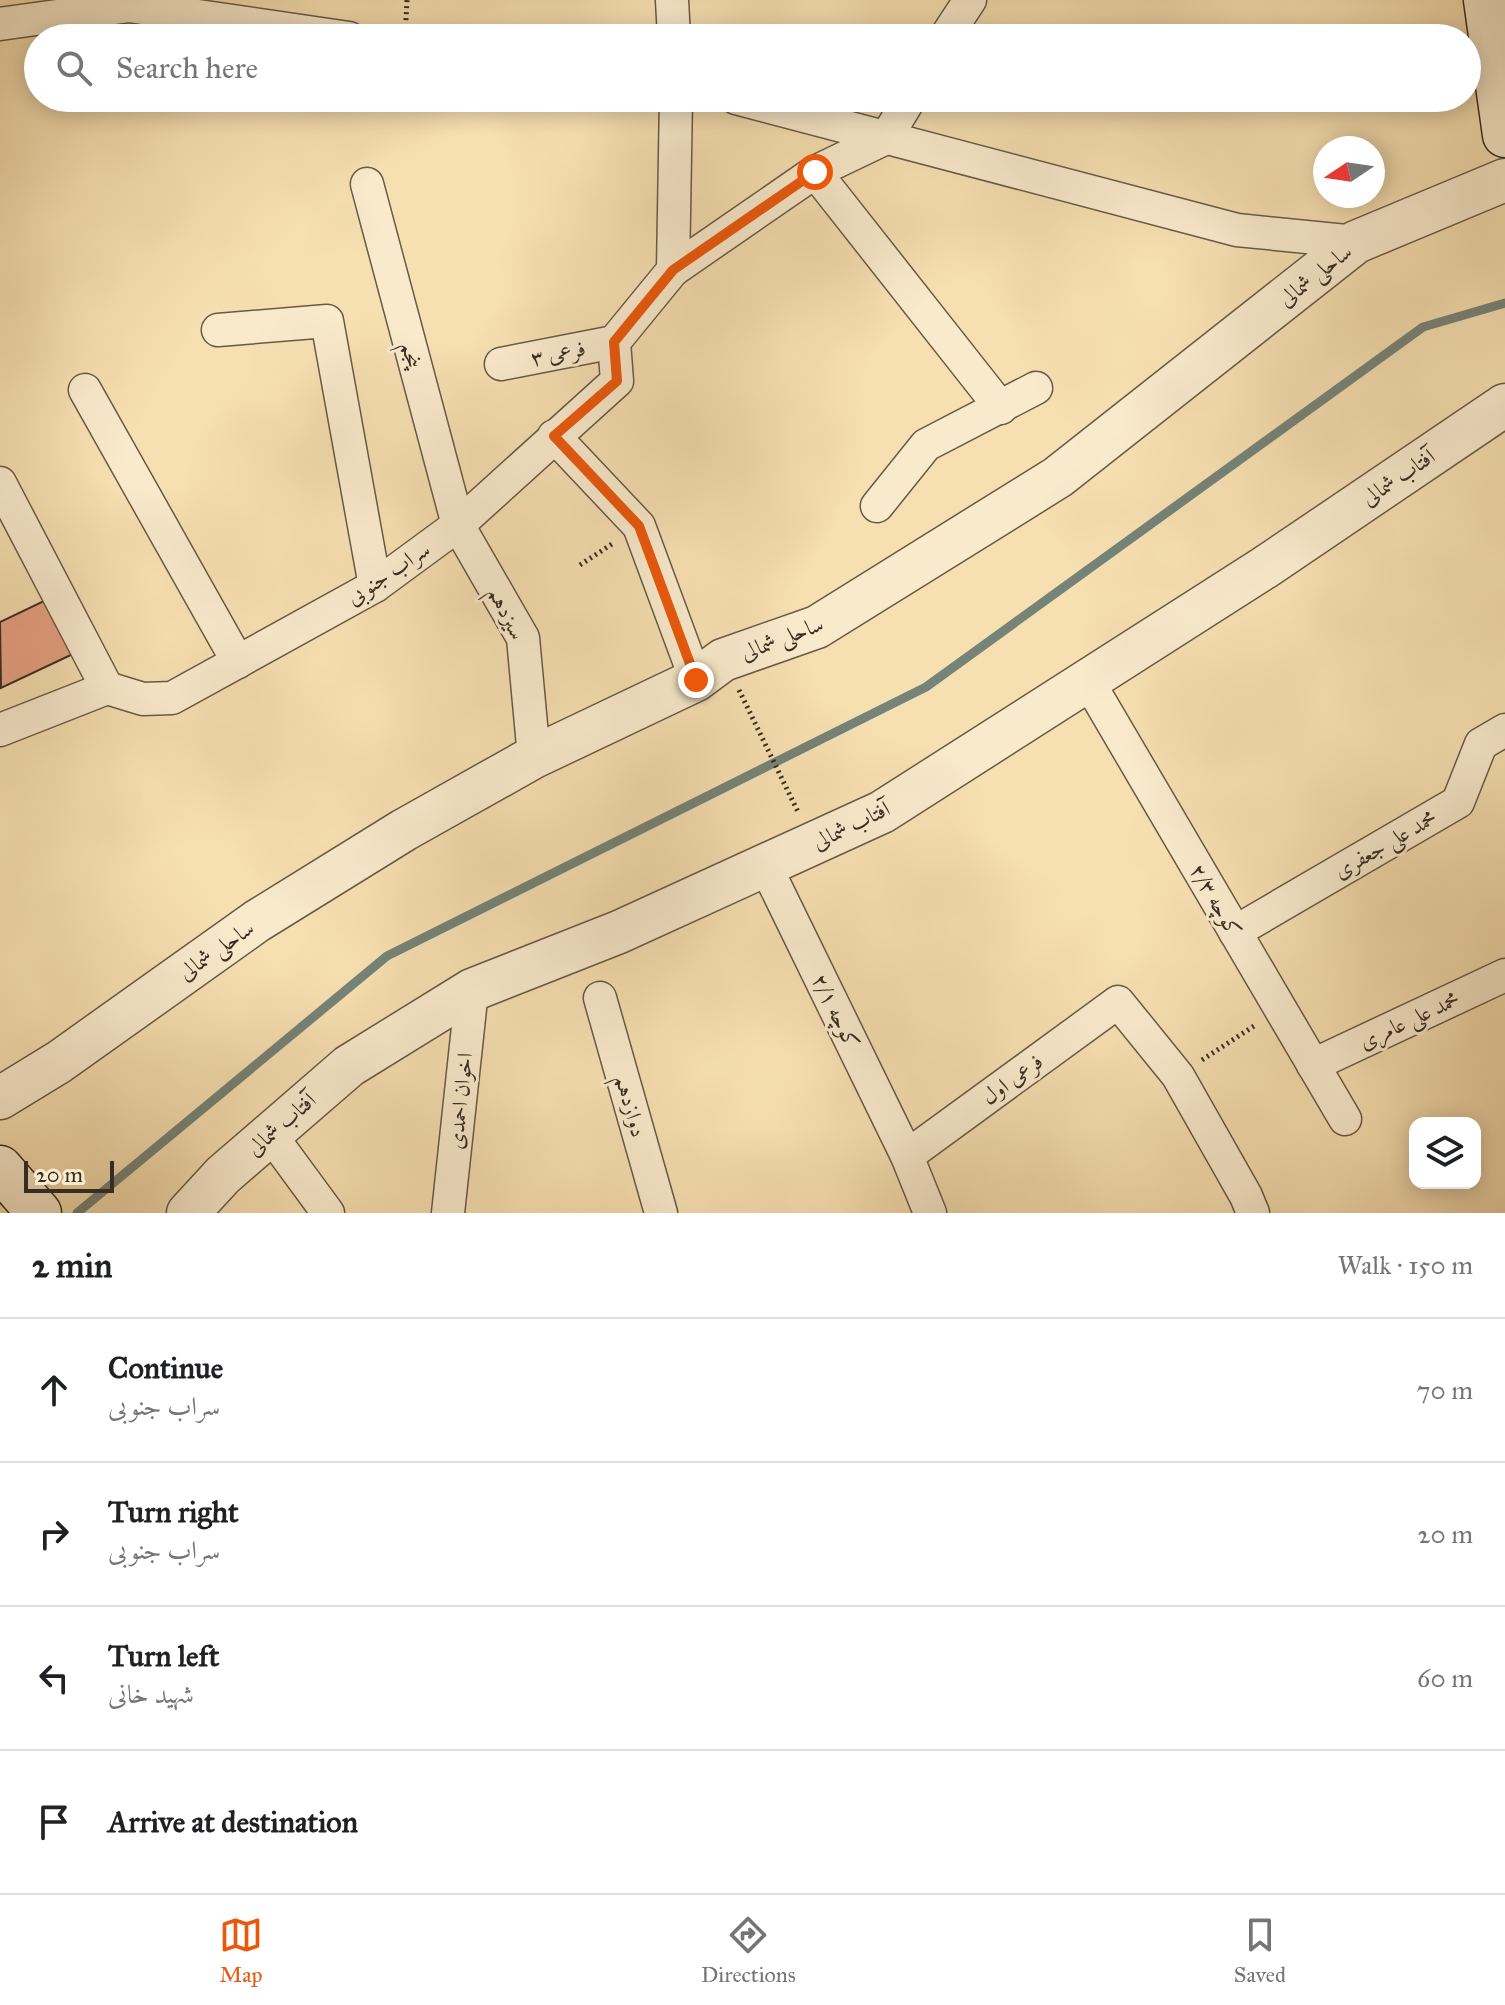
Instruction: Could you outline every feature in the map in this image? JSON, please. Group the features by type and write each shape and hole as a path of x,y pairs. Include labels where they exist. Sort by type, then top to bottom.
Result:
{"main road":[{"path":"1481,41 1486,0"},
{"path":"1481,52 1505,135"},
{"path":"0,1168 39,1213"}],"street":[{"path":"672,0 673,24"},
{"path":"954,24 970,0"},
{"path":"0,24 129,3 261,24"},
{"path":"673,270 676,112"},
{"path":"788,112 1237,230 1356,242"},
{"path":"614,342 673,270 815,172 886,138 902,112"},
{"path":"815,172 1001,408"},
{"name":"ساحلی شمالی","path":"0,1098 59,1062 257,921 404,830 534,757 696,680 723,660 817,627 1058,477 1356,242 1505,180"},
{"name":"پنجم","path":"367,184 458,525"},
{"path":"218,330 327,321 375,586"},
{"name":"سراب جنوبی","path":"107,688 143,699 172,698 375,586 458,525 617,381 614,342"},
{"name":"فرعی ۳","path":"501,364 614,342"},
{"path":"877,506 926,445 1036,388"},
{"path":"85,390 238,662"},
{"name":"آفتاب شمالی","path":"188,1213 223,1175 349,1066 472,990 619,932 882,812 1264,568 1505,405"},
{"path":"554,436 639,526 696,680"},
{"path":"0,483 10,524 107,688 0,730"},
{"name":"سیزدهم","path":"458,525 523,638 534,757"},
{"name":"کوچه ۲/۳","path":"1088,681 1345,1119"},
{"name":"محمد علی جعفری","path":"1235,932 1458,802 1481,744 1505,730"},
{"name":"کوچه ۲/۱","path":"765,865 907,1156 930,1213"},
{"name":"محمد علی عامری","path":"1313,1065 1505,975"},
{"name":"اخوان احمدی","path":"448,1213 472,990"},
{"name":"دوازدهم","path":"600,998 661,1213"},
{"name":"فرعی اول","path":"907,1156 1118,1002 1178,1076"},
{"path":"1178,1076 1253,1213"},
{"path":"270,1134 328,1213"}],"path":[{"path":"406,24 407,0"},
{"path":"580,565 639,526"},
{"path":"742,696 803,821"},
{"path":"1178,1076 1280,1008"}],"building":[{"path":"48,599 73,654 1,688 0,622"}],"waterway":[{"path":"77,1213 387,956 926,687 1423,327 1505,303"}],"route":[{"path":"696,680 639,526 554,436 617,381 614,342 673,270 815,172"}]}
